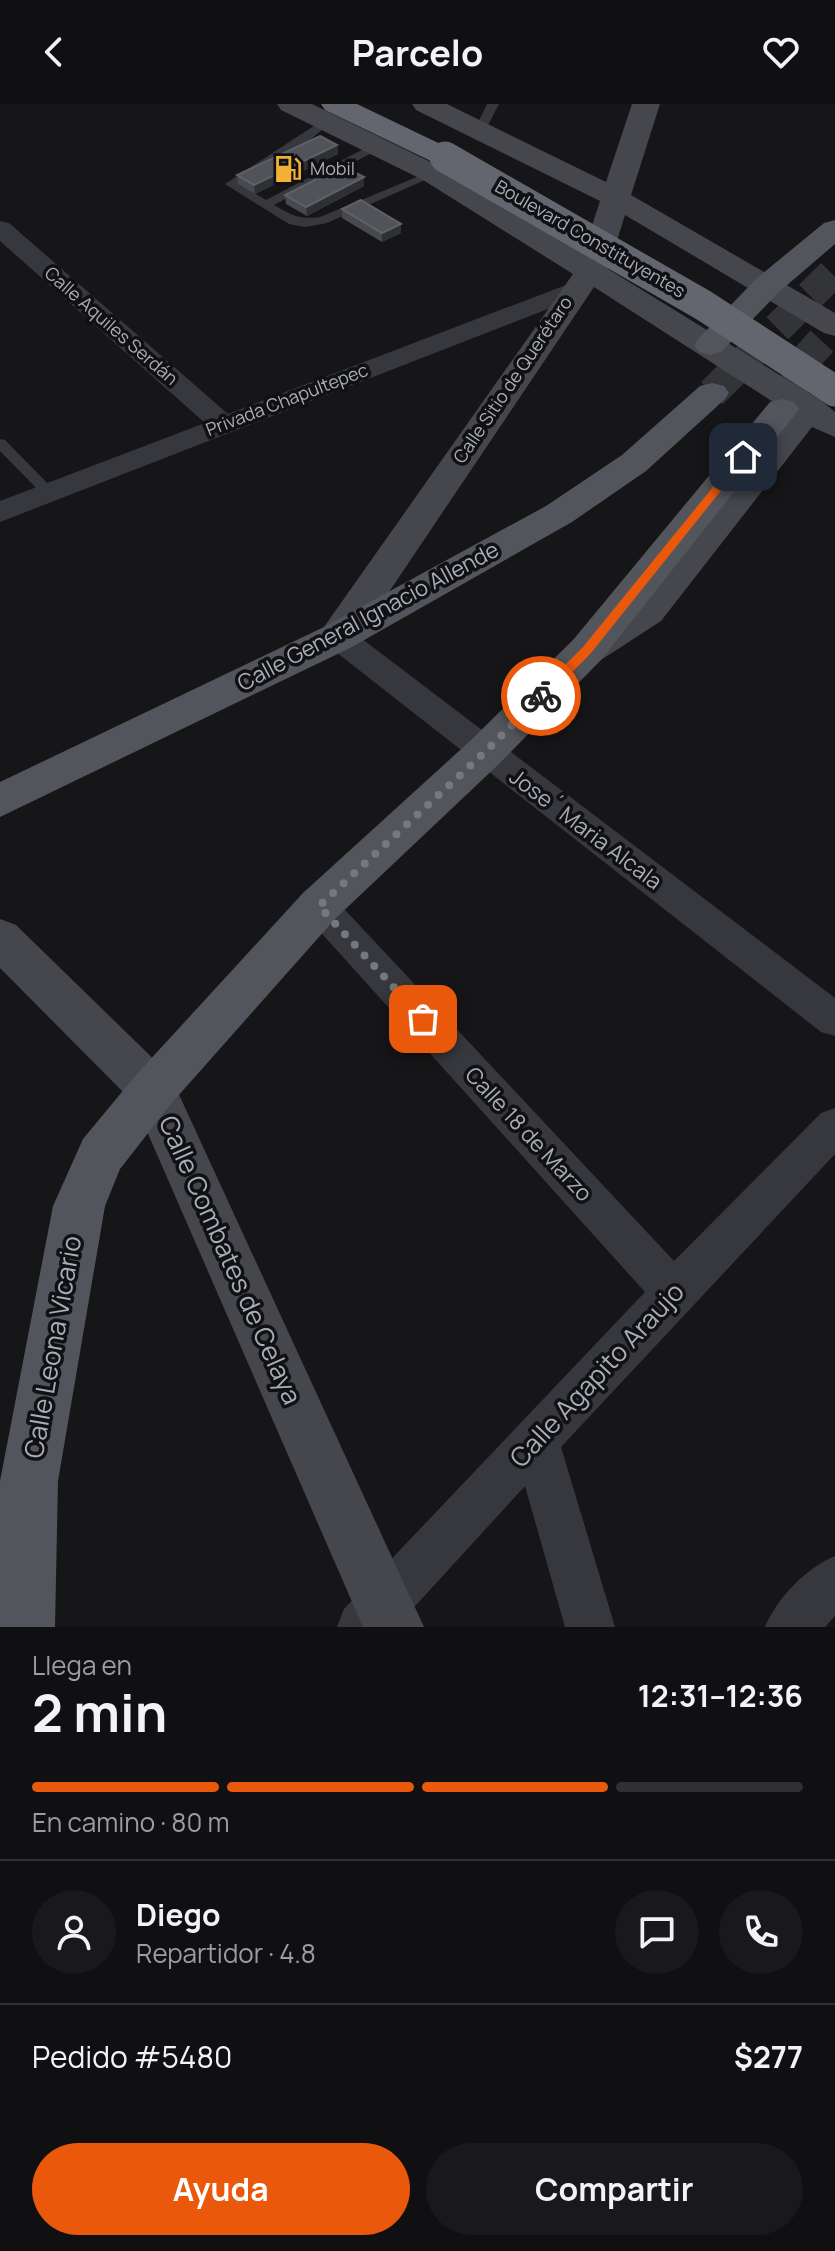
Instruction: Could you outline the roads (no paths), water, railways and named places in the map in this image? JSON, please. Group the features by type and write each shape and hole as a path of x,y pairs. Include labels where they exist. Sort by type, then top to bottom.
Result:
{"highway":[{"name":"Boulevard Constituyentes","path":"380,104 468,146 613,225 835,358"},
{"name":"Boulevard Constituyentes","path":"331,113 445,157 703,305 815,409"}],"main road":[{"path":"291,104 331,113 377,146 433,174 583,281 710,345 815,409"},
{"path":"426,104 487,116 616,198 835,326"},
{"name":"Calle Sitio de Querétaro","path":"338,637 583,281 616,198 646,104"},
{"path":"710,345 768,285 835,229"},
{"name":"Calle Leona Vicario","path":"25,1627 14,1479 79,1206 101,1155 153,1090 319,906 485,752 587,650 815,409 835,382"},
{"name":"Calle General Ignacio Allende","path":"0,801 338,637 559,514 634,463 712,393"},
{"name":"Calle Combates de Celaya","path":"0,938 153,1090 380,1619"}],"street":[{"name":"Calle Aquiles Serdán","path":"0,228 223,424"},
{"name":"Privada Chapultepec","path":"0,512 583,281"},
{"name":"Jose´ Maria Alcala","path":"338,637 835,1020"},
{"name":"Calle 18 de Marzo","path":"319,906 674,1292"},
{"name":"Calle Agapito Araujo","path":"380,1619 536,1441 674,1292 835,1126"},
{"path":"536,1441 590,1627"},
{"path":"790,1627 835,1581"}],"lane":[{"path":"331,113 306,138 231,184 293,221 305,223 323,220 433,174"},
{"path":"265,205 377,146"},
{"path":"0,443 49,493"}],"tunnel":[{"path":"712,393 835,271"},
{"path":"783,407 810,354 835,327"}],"place":[{"name":"Mobil","path":"288,169"}]}
